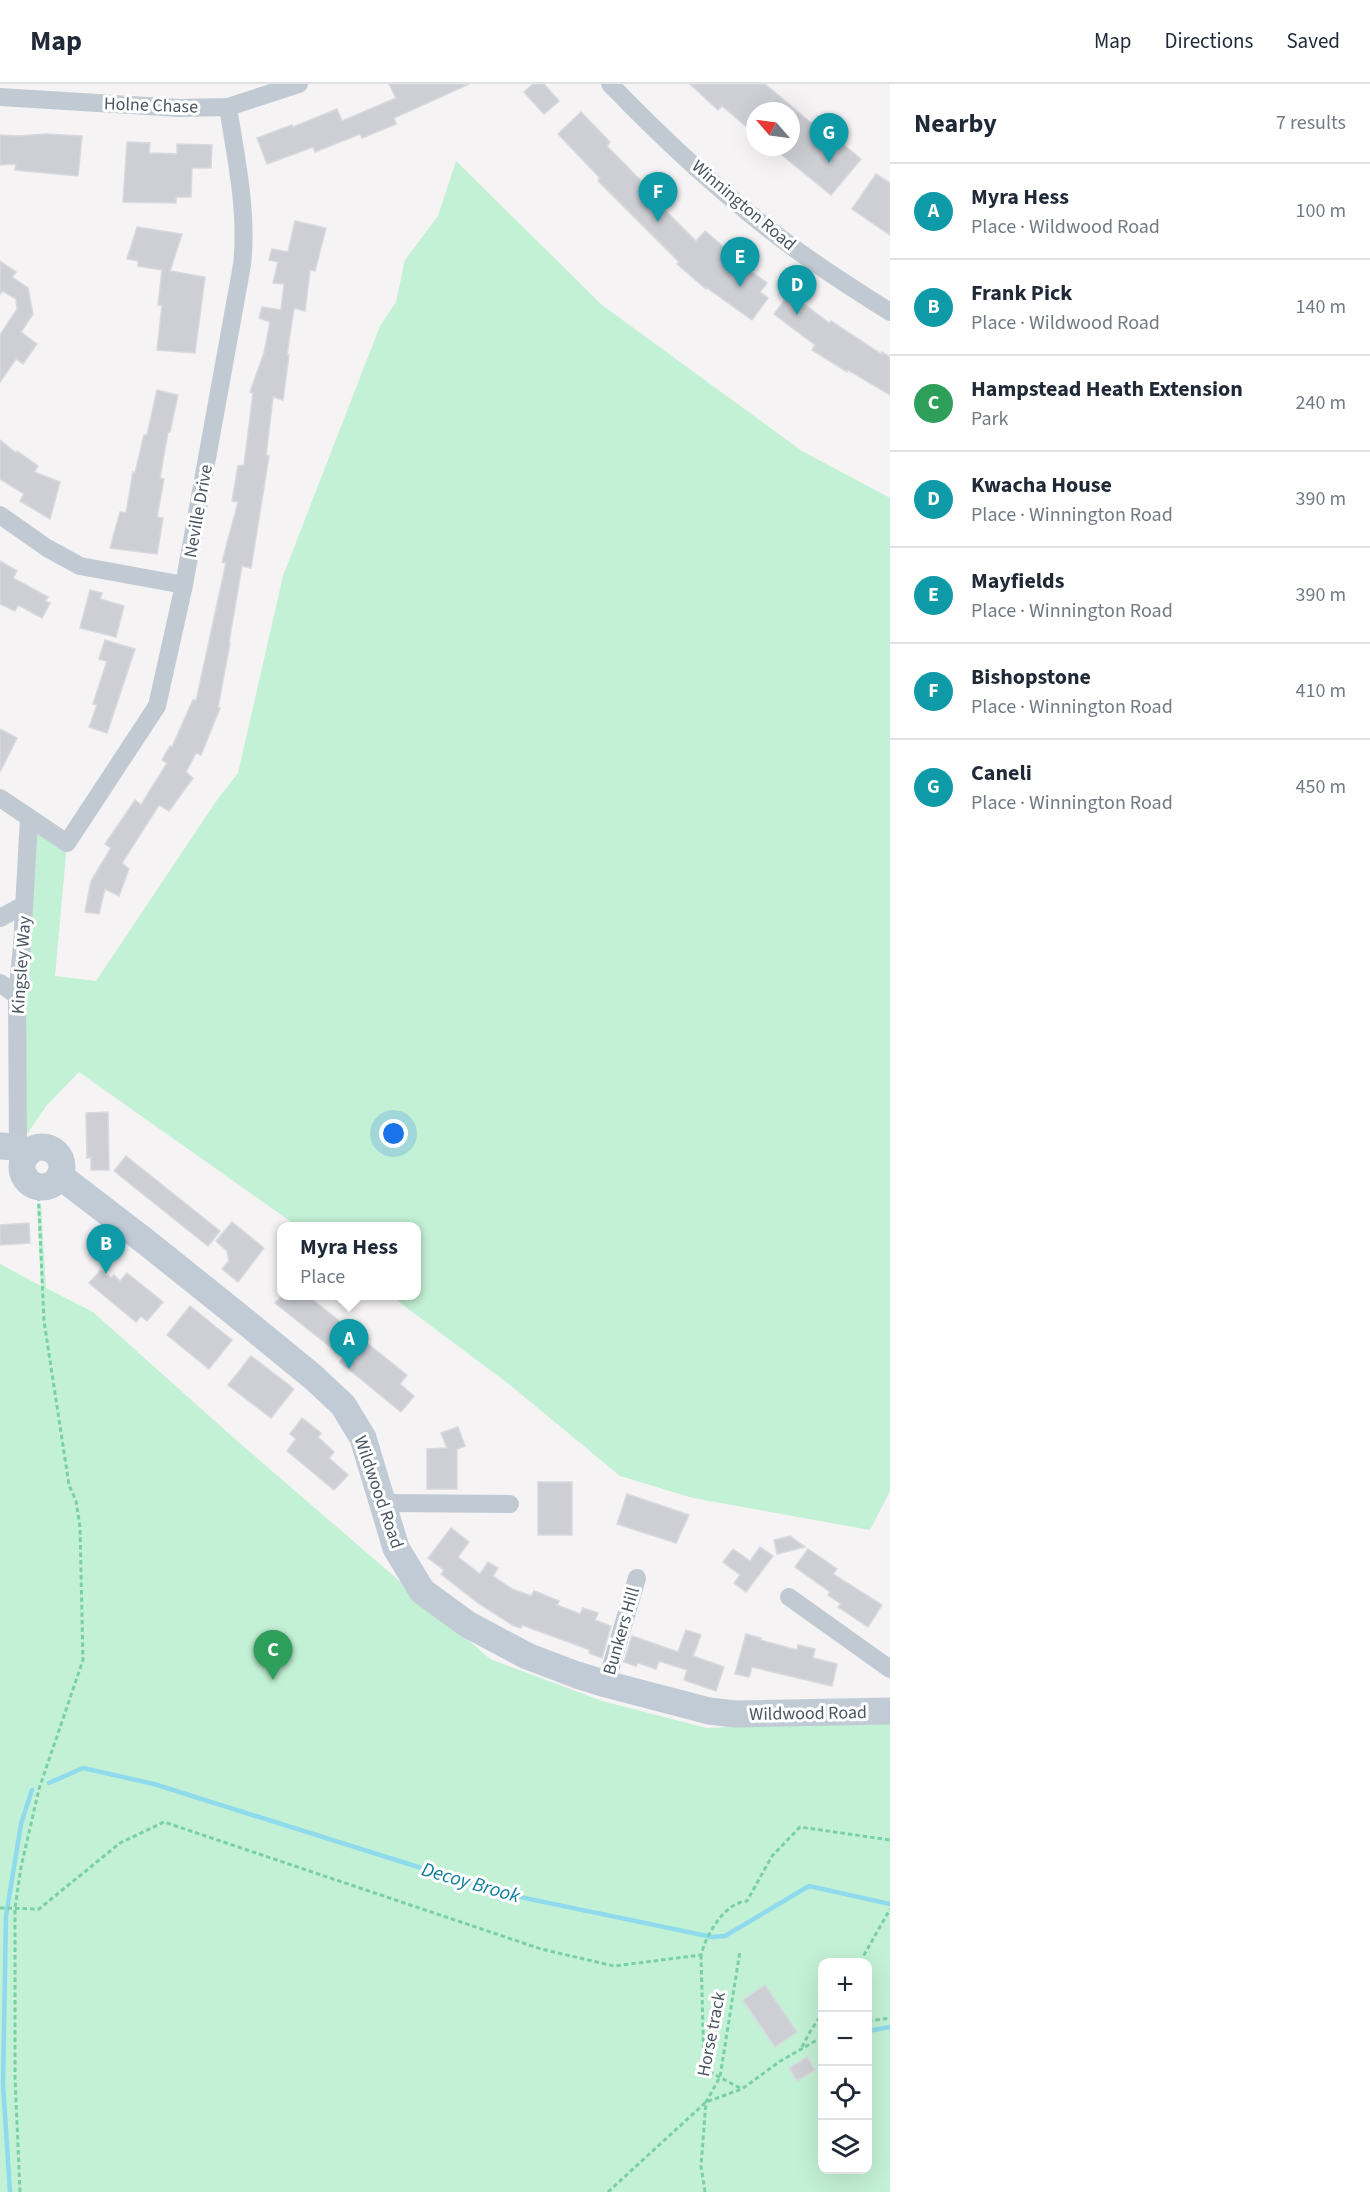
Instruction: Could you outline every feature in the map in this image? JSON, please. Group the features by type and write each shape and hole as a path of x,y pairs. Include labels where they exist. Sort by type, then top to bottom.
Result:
{"street":[{"name":"Holne Chase","path":"0,96 179,108 228,107 299,84"},
{"name":"Winnington Road","path":"610,84 641,116 728,196 787,243 890,312"},
{"name":"Neville Drive","path":"29,818 67,843 157,706 184,585 242,265 245,237 228,107"},
{"path":"0,515 47,548 80,566 184,585"},
{"path":"0,798 29,818"},
{"name":"Kingsley Way","path":"15,1149 17,996 29,818"},
{"path":"0,918 24,905"},
{"path":"0,983 17,996"},
{"path":"15,1149 40,1147 56,1153 62,1168 49,1181"},
{"name":"Wildwood Road","path":"49,1181 214,1296 313,1377 343,1405 363,1438 396,1548 422,1592 467,1624 527,1656 606,1684 709,1711 735,1714 890,1712"},
{"path":"383,1503 510,1504"},
{"name":"Bunkers Hill","path":"606,1684 637,1578"},
{"path":"789,1597 890,1669"}],"path":[{"path":"20,2192 15,2077 14,1908 39,1789 83,1660 84,1635 80,1527 76,1500 69,1485 44,1321 49,1181"},
{"path":"0,1908 39,1909 120,1843 164,1822 541,1949 614,1965 701,1955"},
{"path":"742,2089 704,2069 701,1955 711,1934 725,1911 739,1901 747,1901 772,1856 800,1827 890,1840"},
{"path":"862,1958 890,1909"},
{"name":"Horse track","path":"705,2192 701,2166 706,2102 720,2077 740,1951"},
{"path":"872,2020 890,2018"},
{"path":"801,2048 818,2020"},
{"path":"608,2192 706,2102 742,2089 801,2048 818,2039"}],"green space":[{"path":"456,161 602,305 802,451 890,498 890,1491 870,1530 693,1498 620,1476 510,1385 396,1300 421,1300 421,1222 291,1222 79,1072 47,1105 18,1147 29,818 67,843 55,976 96,981 217,800 238,773 283,576 380,326 396,302 405,260 438,216"},
{"path":"41,1204 46,1288 93,1312 236,1440 490,1659 602,1701 707,1728 890,1720 890,2192 0,2192 0,1264 41,1286 37,1205"}],"building":[{"path":"389,84 469,84 394,118 396,124 362,138 360,134 315,152 313,147 267,164 257,138 292,125 293,127 337,109 342,121 396,98"},
{"path":"533,84 544,84 559,101 544,114 524,92"},
{"path":"690,84 765,84 786,102 746,102 746,126 722,106 718,110"},
{"path":"581,112 610,142 607,146 643,183 640,185 696,241 705,231 734,256 733,258 767,283 760,292 768,298 752,320 706,289 677,264 679,262 598,181 600,178 558,134"},
{"path":"800,114 823,133 826,130 861,159 831,195 783,156 800,156"},
{"path":"0,135 82,136 78,176 15,170 16,164 0,165"},
{"path":"127,142 150,143 149,153 177,154 177,144 212,145 211,168 192,168 191,197 176,197 176,203 123,202"},
{"path":"876,174 890,183 890,235 852,209"},
{"path":"295,221 326,228 315,271 310,270 305,311 294,308 283,400 273,397 266,455 269,456 251,568 242,566 218,707 220,708 201,755 196,753 186,772 193,778 169,811 159,805 122,863 129,869 119,896 105,889 99,914 85,912 91,881 111,848 105,844 135,800 141,805 167,763 162,760 170,746 172,747 193,700 196,701 226,563 222,562 238,502 232,501 238,466 244,465 253,393 250,392 264,353 270,322 259,318 262,307 281,310 284,284 273,283 278,262 269,260 272,249 288,252"},
{"path":"137,227 182,234 170,271 205,277 195,353 157,350 162,305 158,305 162,270 138,266 138,261 127,259"},
{"path":"0,261 16,272 12,277 28,288 33,314 21,332 37,344 23,364 16,359 0,382 0,335 17,309 16,299 3,291 0,294"},
{"path":"790,293 829,323 831,321 881,354 882,352 890,357 890,395 812,350 815,345 774,314"},
{"path":"157,390 178,395 170,432 168,432 160,478 164,479 157,517 163,518 157,554 110,548 120,512 126,513 133,472 135,473 144,435 147,435"},
{"path":"0,440 38,466 34,472 60,482 50,519 20,501 24,494 0,479"},
{"path":"0,561 17,571 13,578 48,597 45,601 50,603 42,618 18,605 15,611 0,604"},
{"path":"90,590 102,593 100,599 124,606 116,637 80,628"},
{"path":"105,640 135,649 107,733 89,727 97,705 93,704 107,661 99,659"},
{"path":"0,729 17,738 0,772"},
{"path":"108,1112 109,1170 91,1170 91,1157 87,1158 86,1113"},
{"path":"126,1156 220,1231 208,1246 114,1171"},
{"path":"232,1222 264,1248 238,1282 222,1269 229,1261 227,1251 216,1241"},
{"path":"29,1223 30,1243 0,1245 0,1225"},
{"path":"101,1270 111,1278 114,1275 120,1281 127,1273 163,1302 147,1321 141,1316 136,1322 89,1283"},
{"path":"278,1300 313,1300 407,1375 400,1384 414,1396 401,1412 340,1362 343,1357 275,1303"},
{"path":"190,1306 232,1340 209,1369 167,1335"},
{"path":"251,1356 294,1389 271,1418 228,1385"},
{"path":"302,1418 321,1433 318,1437 334,1452 329,1458 348,1475 334,1490 287,1451 296,1439 290,1434"},
{"path":"458,1427 465,1446 457,1449 457,1489 427,1489 427,1449 447,1448 441,1433"},
{"path":"538,1482 572,1482 572,1535 538,1535"},
{"path":"627,1494 689,1515 676,1543 617,1524"},
{"path":"451,1528 469,1542 458,1557 480,1574 488,1562 498,1568 493,1576 512,1589 531,1596 534,1591 559,1601 557,1605 580,1614 583,1608 598,1613 595,1620 611,1626 602,1658 589,1653 590,1650 522,1625 521,1628 512,1625 478,1603 441,1574 444,1570 428,1558"},
{"path":"790,1536 805,1547 777,1554 774,1540"},
{"path":"760,1547 773,1556 746,1592 734,1583 740,1575 723,1562 733,1549 750,1561"},
{"path":"808,1549 837,1569 833,1574 882,1605 868,1627 838,1607 841,1604 828,1595 830,1592 795,1567"},
{"path":"686,1630 701,1635 693,1656 724,1667 716,1691 684,1680 687,1670 659,1661 656,1669 638,1663 636,1666 624,1662 632,1636 678,1652"},
{"path":"746,1634 797,1650 798,1645 815,1649 813,1658 837,1664 832,1686 752,1667 749,1677 735,1674"},
{"path":"765,1985 797,2032 775,2047 743,2000"},
{"path":"807,2057 815,2070 797,2081 789,2068"}],"waterway":[{"name":"Decoy Brook","path":"49,1783 83,1768 154,1784 501,1893 712,1937 725,1936 809,1886 890,1904"},
{"name":"Decoy Brook","path":"10,2192 3,2084 6,1916 21,1824 32,1790"},
{"path":"872,2030 890,2027"}],"place":[{"name":"Caneli","path":"829,163"},
{"name":"Bishopstone","path":"658,222"},
{"name":"Mayfields","path":"740,287"},
{"name":"Kwacha House","path":"797,315"},
{"name":"Frank Pick","path":"106,1274"},
{"name":"Myra Hess","path":"349,1369"},
{"name":"Hampstead Heath Extension","path":"273,1680"}]}
